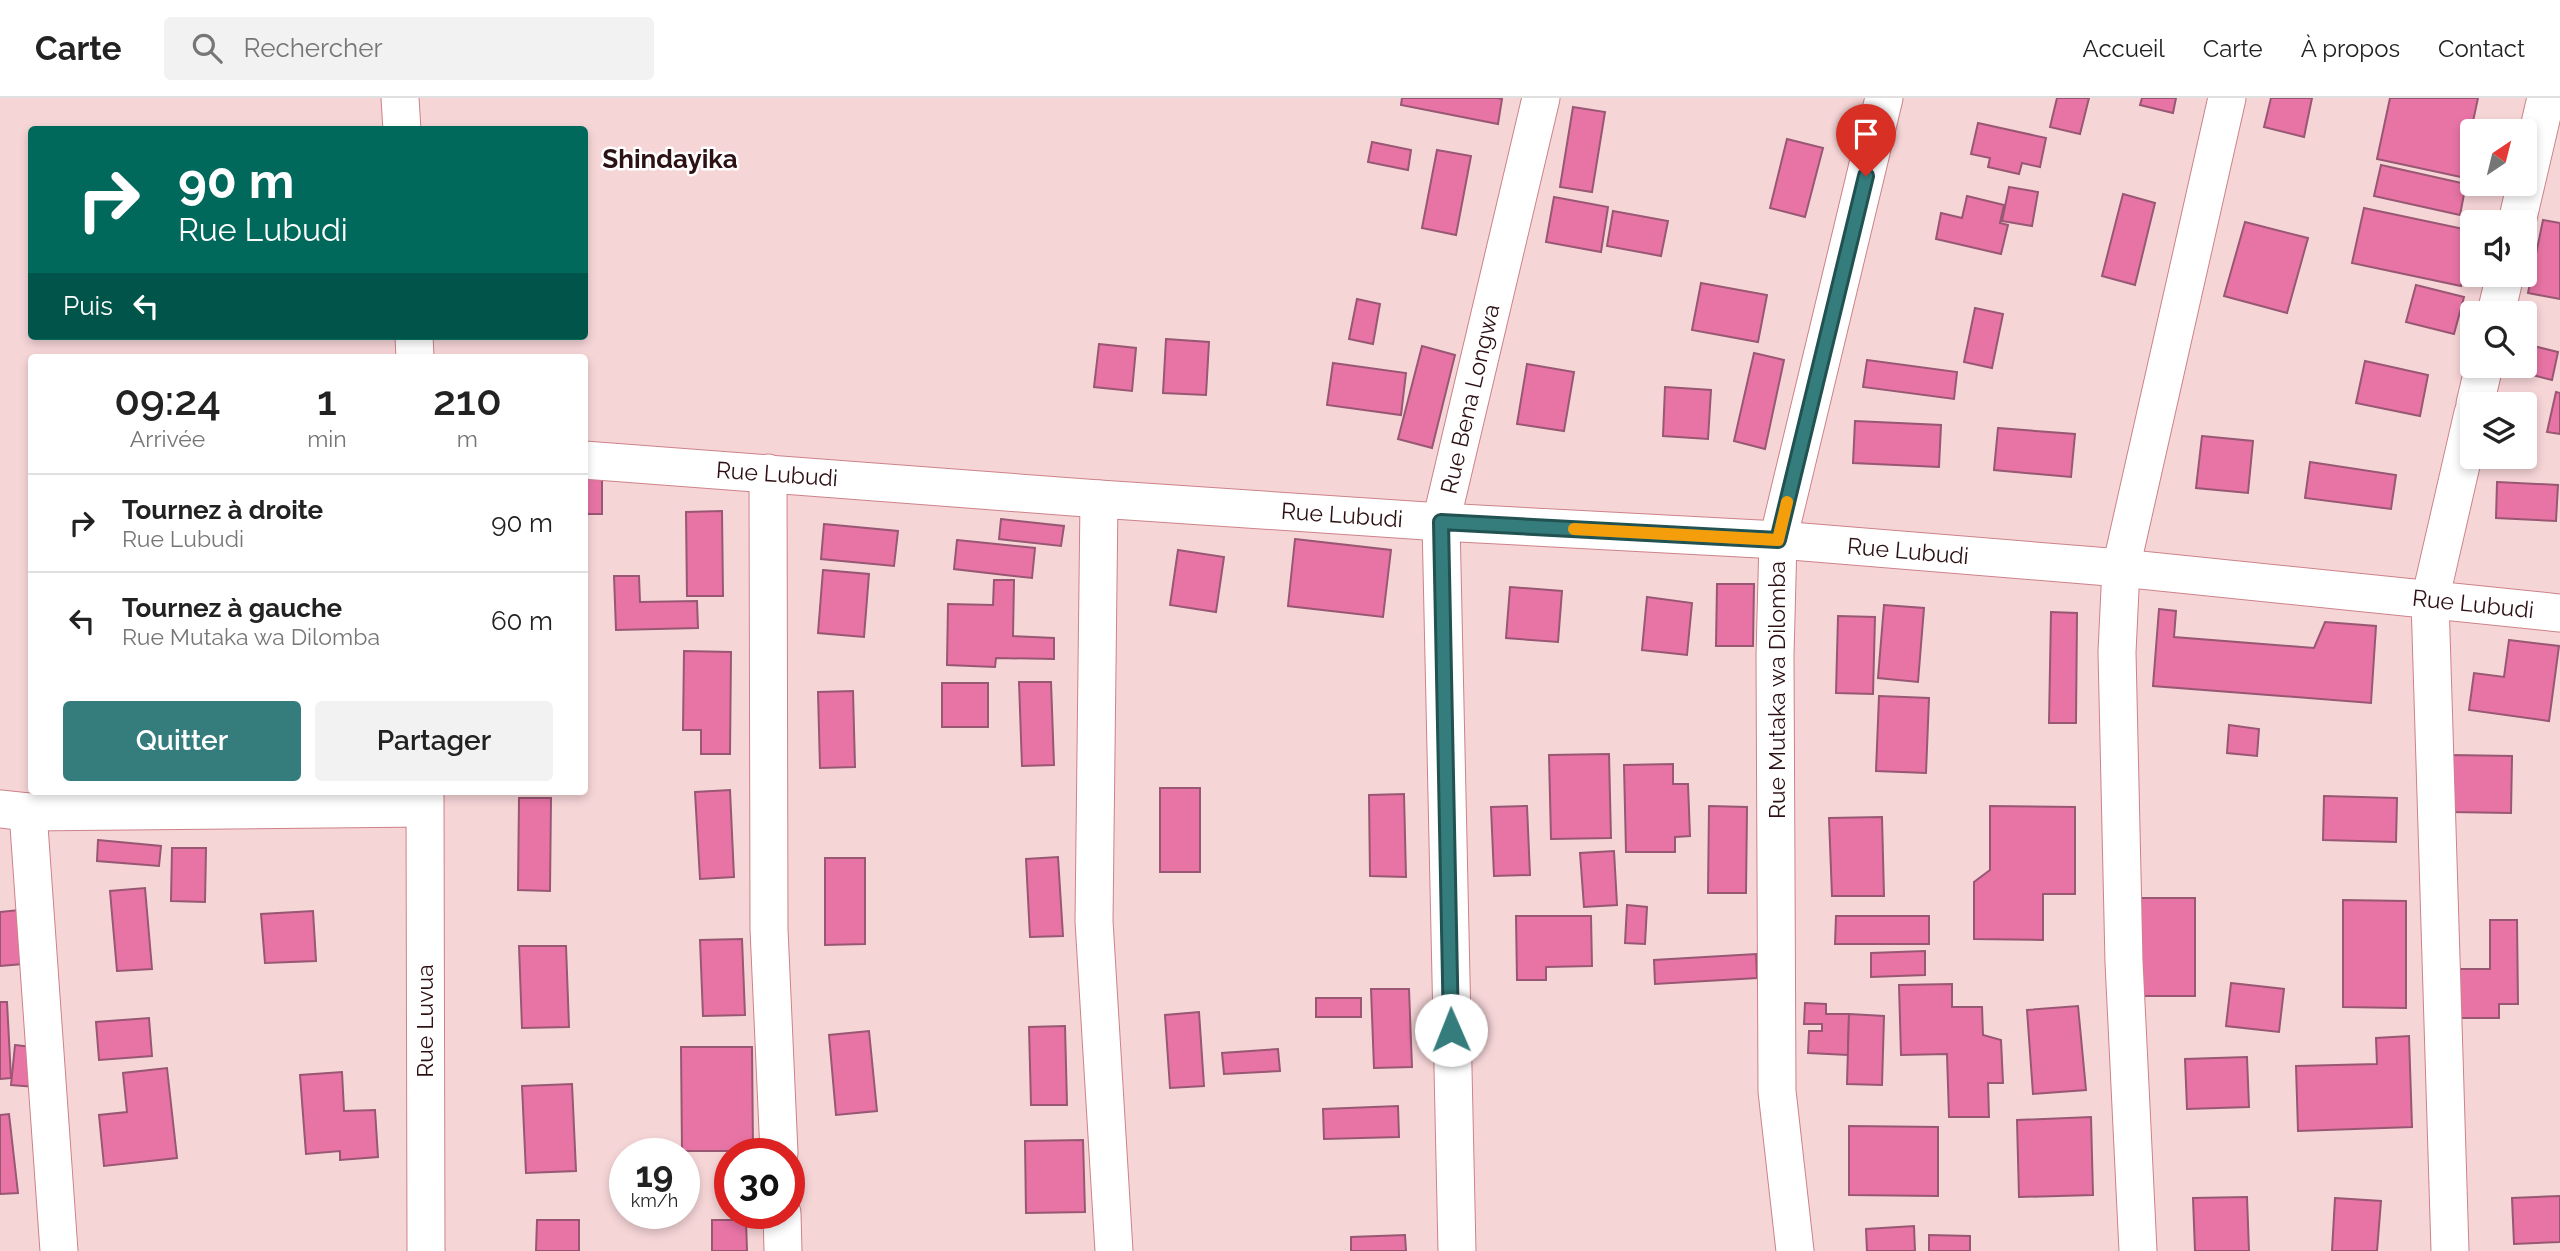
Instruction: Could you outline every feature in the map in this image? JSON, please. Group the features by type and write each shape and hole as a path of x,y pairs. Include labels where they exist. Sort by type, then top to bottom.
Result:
{"street":[{"path":"400,98 402,126"},
{"name":"Rue Bena Longwa","path":"1457,1251 1441,522 1541,98"},
{"name":"Rue Mutaka wa Dilomba","path":"1795,1251 1777,1091 1775,655 1778,540 1884,98"},
{"path":"2138,1251 2122,867 2117,652 2121,568 2227,98"},
{"path":"2520,210 2546,98"},
{"name":"Rue Lubudi","path":"588,460 1441,522 1778,540 2121,568 2560,613"},
{"path":"2450,1251 2430,600 2460,469"},
{"path":"768,473 769,929 778,1138"},
{"path":"1099,499 1094,920 1114,1251"},
{"path":"59,1251 14,811 424,800"},
{"name":"Rue Luvua","path":"424,800 426,1251"},
{"path":"782,1229 783,1251"}],"building":[{"path":"1402,98 1502,99 1498,124 1401,105"},
{"path":"2057,98 2089,98 2080,134 2050,127"},
{"path":"2142,98 2176,98 2173,113 2140,105"},
{"path":"2271,98 2312,98 2304,137 2264,127"},
{"path":"2390,98 2478,98 2473,119 2460,119 2460,177 2377,159"},
{"path":"1573,107 1605,112 1592,192 1560,187"},
{"path":"1978,123 2046,138 2040,167 2022,163 2019,174 1988,167 1990,158 1971,154"},
{"path":"1787,139 1823,148 1805,217 1770,208"},
{"path":"1372,142 1411,150 1408,170 1368,162"},
{"path":"1437,150 1471,156 1456,235 1422,228"},
{"path":"2381,165 2460,183 2460,196 2464,196 2460,215 2374,196"},
{"path":"2009,187 2038,192 2032,226 2002,221"},
{"path":"2123,194 2155,203 2135,285 2102,276"},
{"path":"1967,196 2004,205 2000,223 2008,225 2001,254 1936,239 1941,213 1962,218"},
{"path":"1554,197 1608,207 1601,252 1546,242"},
{"path":"2364,208 2460,228 2460,286 2352,263"},
{"path":"1613,211 1668,221 1661,256 1607,246"},
{"path":"2543,220 2560,223 2560,299 2528,293 2529,287 2537,287 2537,249"},
{"path":"2245,222 2308,238 2287,313 2224,296"},
{"path":"1701,283 1767,295 1758,342 1692,330"},
{"path":"2416,285 2464,297 2460,301 2454,334 2406,322"},
{"path":"1357,299 1380,304 1373,344 1349,339"},
{"path":"1975,308 2003,314 1992,368 1964,362"},
{"path":"1166,339 1209,342 1206,395 1163,393"},
{"path":"1099,344 1136,348 1132,391 1094,387"},
{"path":"1422,346 1455,355 1432,448 1398,439"},
{"path":"2537,347 2558,352 2552,380 2537,376"},
{"path":"1754,353 1784,360 1765,449 1734,441"},
{"path":"1867,360 1957,372 1954,399 1863,387"},
{"path":"2365,361 2428,375 2420,416 2356,403"},
{"path":"1333,363 1406,373 1401,415 1327,405"},
{"path":"1527,364 1574,372 1564,431 1517,424"},
{"path":"1665,387 1711,390 1708,439 1663,436"},
{"path":"2556,392 2560,393 2560,434 2547,432"},
{"path":"1855,421 1941,425 1939,467 1853,463"},
{"path":"1998,428 2075,434 2071,477 1994,470"},
{"path":"2202,436 2253,441 2248,493 2196,488"},
{"path":"2310,462 2396,475 2391,509 2305,498"},
{"path":"588,476 602,477 602,514 588,514"},
{"path":"2497,482 2558,485 2556,521 2496,518"},
{"path":"722,511 723,596 687,596 686,512"},
{"path":"1001,519 1064,526 1061,546 999,539"},
{"path":"824,524 898,531 894,566 821,559"},
{"path":"1295,539 1391,550 1383,617 1288,606"},
{"path":"957,540 1035,548 1032,578 954,569"},
{"path":"1178,550 1224,557 1216,612 1170,605"},
{"path":"823,570 869,574 864,637 818,633"},
{"path":"614,576 639,576 640,602 697,601 698,628 616,630"},
{"path":"994,580 1014,580 1013,636 1054,638 1054,659 996,658 995,667 947,665 948,604 993,605"},
{"path":"1717,584 1754,584 1753,646 1716,646"},
{"path":"1510,587 1562,591 1558,642 1506,638"},
{"path":"1647,597 1692,603 1687,655 1642,650"},
{"path":"1884,605 1924,608 1918,682 1878,678"},
{"path":"2159,609 2176,611 2174,637 2314,648 2325,622 2376,626 2371,703 2153,686"},
{"path":"2051,612 2077,613 2076,723 2049,723"},
{"path":"1838,616 1875,617 1873,694 1836,693"},
{"path":"2509,640 2559,646 2549,721 2469,710 2474,673 2504,677"},
{"path":"684,651 731,652 730,754 701,754 701,730 683,730"},
{"path":"1019,682 1051,682 1054,765 1022,766"},
{"path":"942,683 988,683 988,727 942,727"},
{"path":"853,691 855,767 820,768 818,692"},
{"path":"1879,696 1929,698 1926,773 1876,771"},
{"path":"2229,725 2259,729 2257,756 2227,753"},
{"path":"1609,754 1611,838 1551,839 1549,755"},
{"path":"2450,755 2512,756 2511,813 2450,812"},
{"path":"1673,764 1673,784 1688,784 1690,836 1675,837 1675,852 1626,852 1624,765"},
{"path":"1160,788 1200,788 1200,872 1160,872"},
{"path":"730,790 734,877 700,879 695,792"},
{"path":"1404,794 1406,877 1370,876 1369,795"},
{"path":"2324,796 2397,798 2396,842 2323,840"},
{"path":"519,798 551,798 550,891 518,890"},
{"path":"1527,806 1530,875 1494,876 1491,807"},
{"path":"1709,806 1747,807 1746,893 1708,893"},
{"path":"1990,806 2075,807 2075,894 2043,894 2043,940 1974,939 1974,882 1990,870"},
{"path":"1882,817 1884,896 1832,896 1829,818"},
{"path":"98,840 161,846 159,866 97,861"},
{"path":"172,848 206,848 205,902 171,901"},
{"path":"1614,851 1617,905 1584,907 1580,853"},
{"path":"1058,857 1063,936 1030,937 1026,859"},
{"path":"825,858 865,858 865,944 825,945"},
{"path":"145,888 152,969 117,971 110,891"},
{"path":"2140,898 2195,898 2195,996 2140,996"},
{"path":"2343,900 2406,901 2406,1008 2343,1007"},
{"path":"1627,905 1647,907 1645,944 1625,943"},
{"path":"29,909 23,964 0,966 0,912"},
{"path":"313,911 316,961 265,963 261,914"},
{"path":"1516,916 1591,916 1592,966 1546,967 1546,980 1517,980"},
{"path":"1836,916 1929,916 1929,944 1835,944"},
{"path":"2490,920 2517,920 2518,1004 2499,1004 2499,1018 2457,1018 2456,969 2490,969"},
{"path":"742,939 745,1015 703,1016 700,940"},
{"path":"519,946 566,946 569,1027 522,1028"},
{"path":"1925,951 1925,975 1871,977 1871,953"},
{"path":"1756,954 1757,978 1655,984 1654,960"},
{"path":"2231,983 2284,989 2279,1032 2226,1026"},
{"path":"1952,984 1952,1007 1982,1007 1983,1035 2001,1040 2003,1083 1988,1083 1989,1117 1949,1117 1947,1054 1901,1055 1899,985"},
{"path":"1371,989 1409,989 1412,1067 1374,1068"},
{"path":"1316,998 1361,998 1361,1017 1316,1017"},
{"path":"0,1002 7,1002 11,1078 0,1079"},
{"path":"1805,1003 1826,1004 1826,1014 1849,1014 1848,1055 1808,1053 1809,1031 1822,1031 1822,1024 1804,1024"},
{"path":"2078,1006 2086,1090 2033,1094 2027,1010"},
{"path":"1199,1012 1204,1086 1170,1088 1165,1015"},
{"path":"1849,1014 1884,1016 1882,1085 1847,1084"},
{"path":"149,1018 152,1056 99,1060 96,1022"},
{"path":"1065,1026 1067,1105 1031,1105 1029,1027"},
{"path":"869,1031 877,1111 836,1115 829,1035"},
{"path":"2409,1036 2412,1127 2298,1131 2296,1066 2377,1064 2376,1038"},
{"path":"15,1045 40,1048 36,1087 11,1085"},
{"path":"681,1047 752,1047 753,1138 714,1138 714,1151 700,1151 700,1138 682,1138"},
{"path":"1278,1049 1280,1071 1224,1074 1222,1053"},
{"path":"2247,1057 2249,1107 2187,1109 2185,1059"},
{"path":"167,1068 177,1158 104,1166 99,1115 127,1112 123,1073"},
{"path":"342,1072 344,1111 375,1110 378,1157 340,1160 340,1151 306,1154 300,1075"},
{"path":"572,1084 576,1171 526,1173 522,1086"},
{"path":"1398,1106 1399,1137 1324,1139 1323,1109"},
{"path":"9,1114 18,1193 0,1194 0,1115"},
{"path":"2091,1117 2093,1195 2019,1197 2017,1120"},
{"path":"1849,1126 1938,1127 1938,1196 1849,1195"},
{"path":"1083,1140 1085,1212 1026,1213 1025,1141"},
{"path":"2560,1196 2560,1242 2514,1244 2512,1198"},
{"path":"2247,1197 2249,1251 2195,1251 2193,1198"},
{"path":"2335,1198 2381,1201 2377,1251 2332,1251"},
{"path":"537,1220 579,1220 579,1251 536,1251"},
{"path":"712,1220 714,1229 746,1229 747,1251 712,1251"},
{"path":"1914,1226 1915,1251 1867,1251 1866,1229"},
{"path":"1405,1235 1406,1251 1351,1251 1351,1237"},
{"path":"1929,1235 1970,1236 1970,1251 1929,1251"}],"slow traffic":[{"path":"1574,529 1778,540 1787,502"}],"district":[{"name":"Shindayika","path":"670,159"}],"route":[{"path":"1451,1030 1441,522 1778,540 1866,176"}]}
